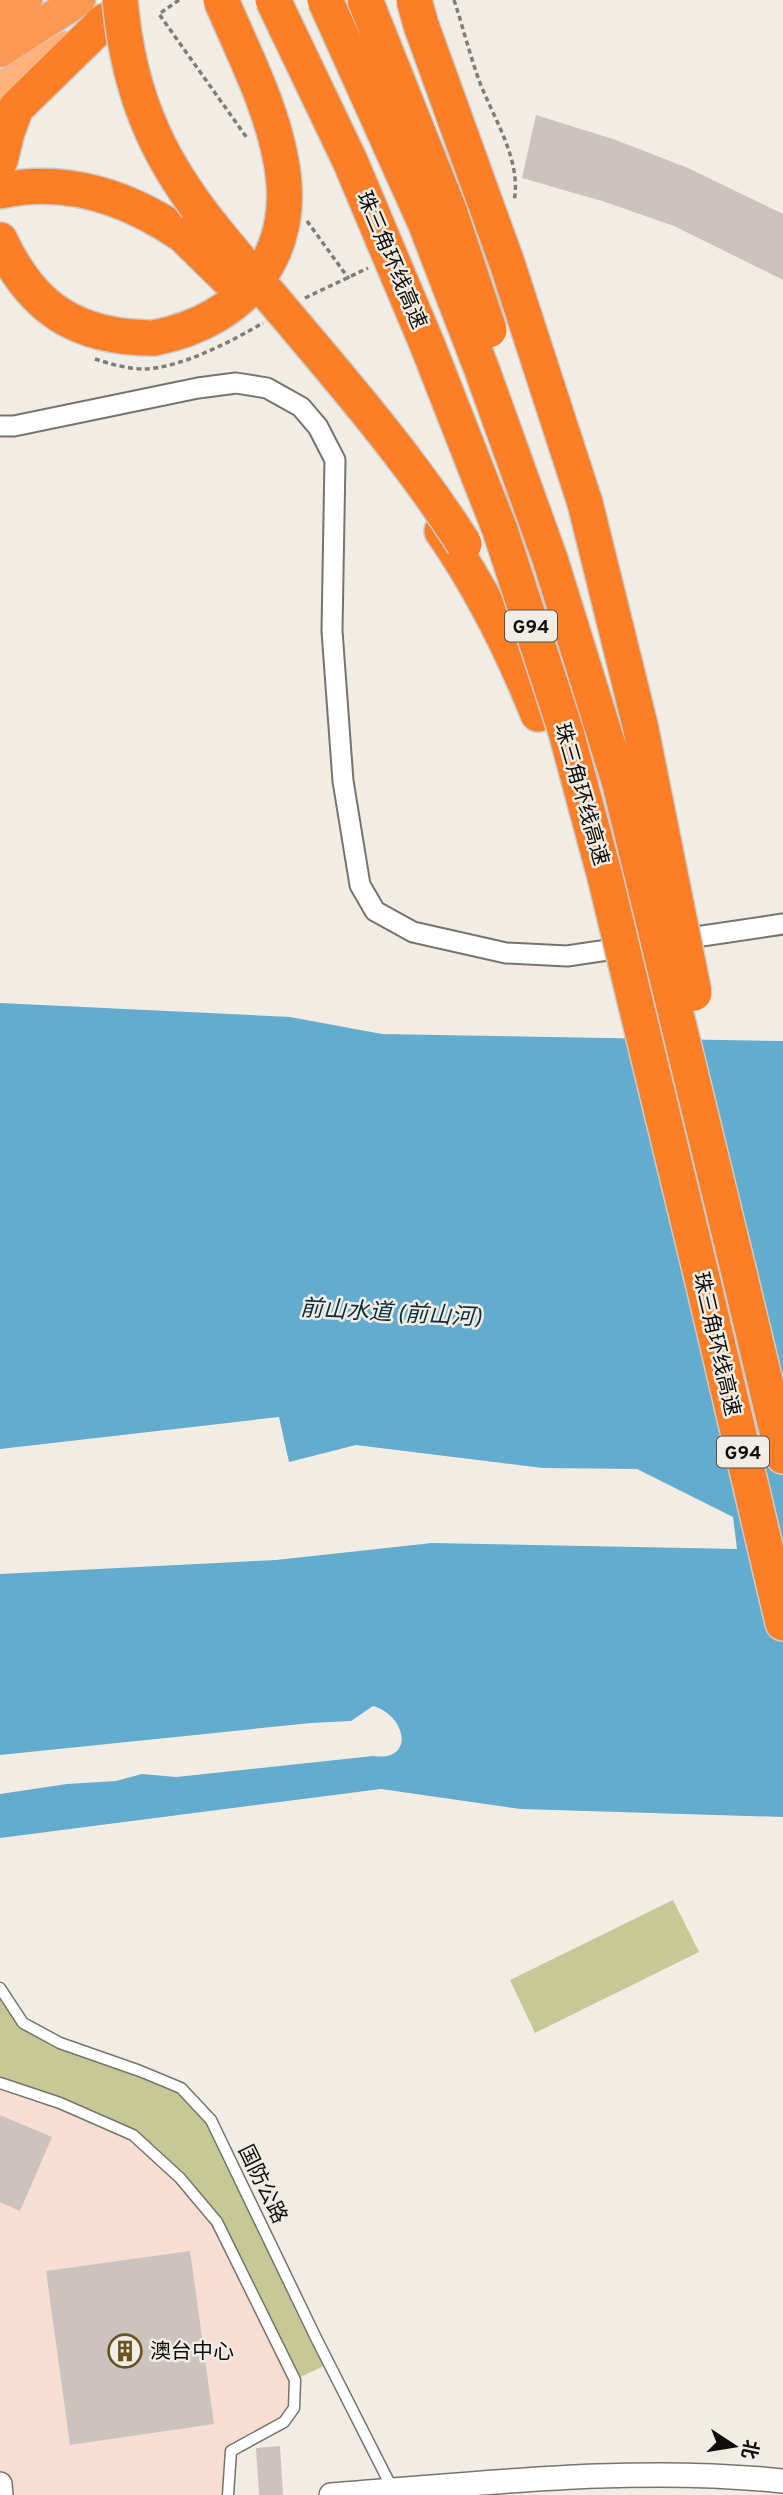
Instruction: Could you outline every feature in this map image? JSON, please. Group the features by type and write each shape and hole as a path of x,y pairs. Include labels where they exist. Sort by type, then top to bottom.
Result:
{"highway":[{"path":"0,18 26,0"},
{"path":"0,240 22,280 56,313 91,330 111,335 154,338 195,327 234,303 263,274 277,244 281,227 284,176 274,130 221,0"},
{"name":"珠三角环线高速","path":"273,0 350,161 427,344 500,530 566,732 602,864 783,1623"},
{"name":"珠三角环线高速","path":"325,0 425,222 536,515 561,593 620,784 783,1456"},
{"path":"365,0 444,199 484,311 561,593"},
{"path":"414,0 507,263 592,529 640,725 665,842 693,988 739,1273"},
{"path":"0,51 101,7"},
{"path":"0,160 16,107 101,7"},
{"path":"101,7 133,79 154,136 170,164 218,234 336,374 438,504 495,596 538,714 703,1282"},
{"path":"0,191 52,187 96,192 136,206 159,219 204,254 244,295 442,531 471,573 496,620 538,714"}],"main road":[{"path":"0,88 101,7 133,0"}],"street":[{"path":"0,426 14,426 198,388 236,383 267,388 301,407 318,427 335,460 332,631 343,781 360,885 375,911 413,932 506,953 567,956 783,924"},
{"path":"331,2495 395,2493 576,2476 737,2476 783,2481"},
{"path":"0,2484 1,2495"}],"lane":[{"name":"国防公路","path":"0,1988 23,2023 60,2043 181,2088 211,2120 310,2326 395,2493"},
{"path":"0,2083 60,2103 133,2135 180,2178 217,2222 295,2380 294,2408 284,2422 231,2451 228,2495"}],"path":[{"path":"159,14 180,0"},
{"path":"454,0 479,80 509,152 517,186 513,202"},
{"path":"304,298 376,264"},
{"path":"88,357 145,369 209,351 238,338 271,318"}],"shaded area":[{"path":"0,2083 133,2135 217,2222 295,2380 294,2408 284,2422 231,2451 228,2495 0,2495"}],"green space":[{"path":"673,1900 699,1952 535,2033 510,1980"},
{"path":"0,1993 21,2025 180,2089 210,2120 326,2365 298,2378 219,2220 182,2174 135,2131 62,2099 0,2079"}],"water":[{"name":"前山水道 (前山河)","path":"0,1003 290,1017 382,1034 783,1041 783,1817 521,1809 381,1789 0,1838 0,1794 67,1784 116,1781 142,1774 176,1777 387,1756 396,1752 402,1737 393,1718 373,1706 351,1721 0,1755 0,1574 276,1560 432,1543 737,1549 733,1517 637,1469 543,1468 356,1445 289,1462 279,1417 0,1449"}],"building":[{"path":"536,115 616,140 688,168 783,214 783,280 674,226 605,202 522,178"},
{"path":"0,2115 52,2137 20,2211 0,2202"},
{"path":"190,2251 214,2424 70,2445 46,2271"},
{"path":"280,2446 283,2495 259,2495 256,2448"}],"place":[{"name":"澳台中心","path":"125,2351"}]}
